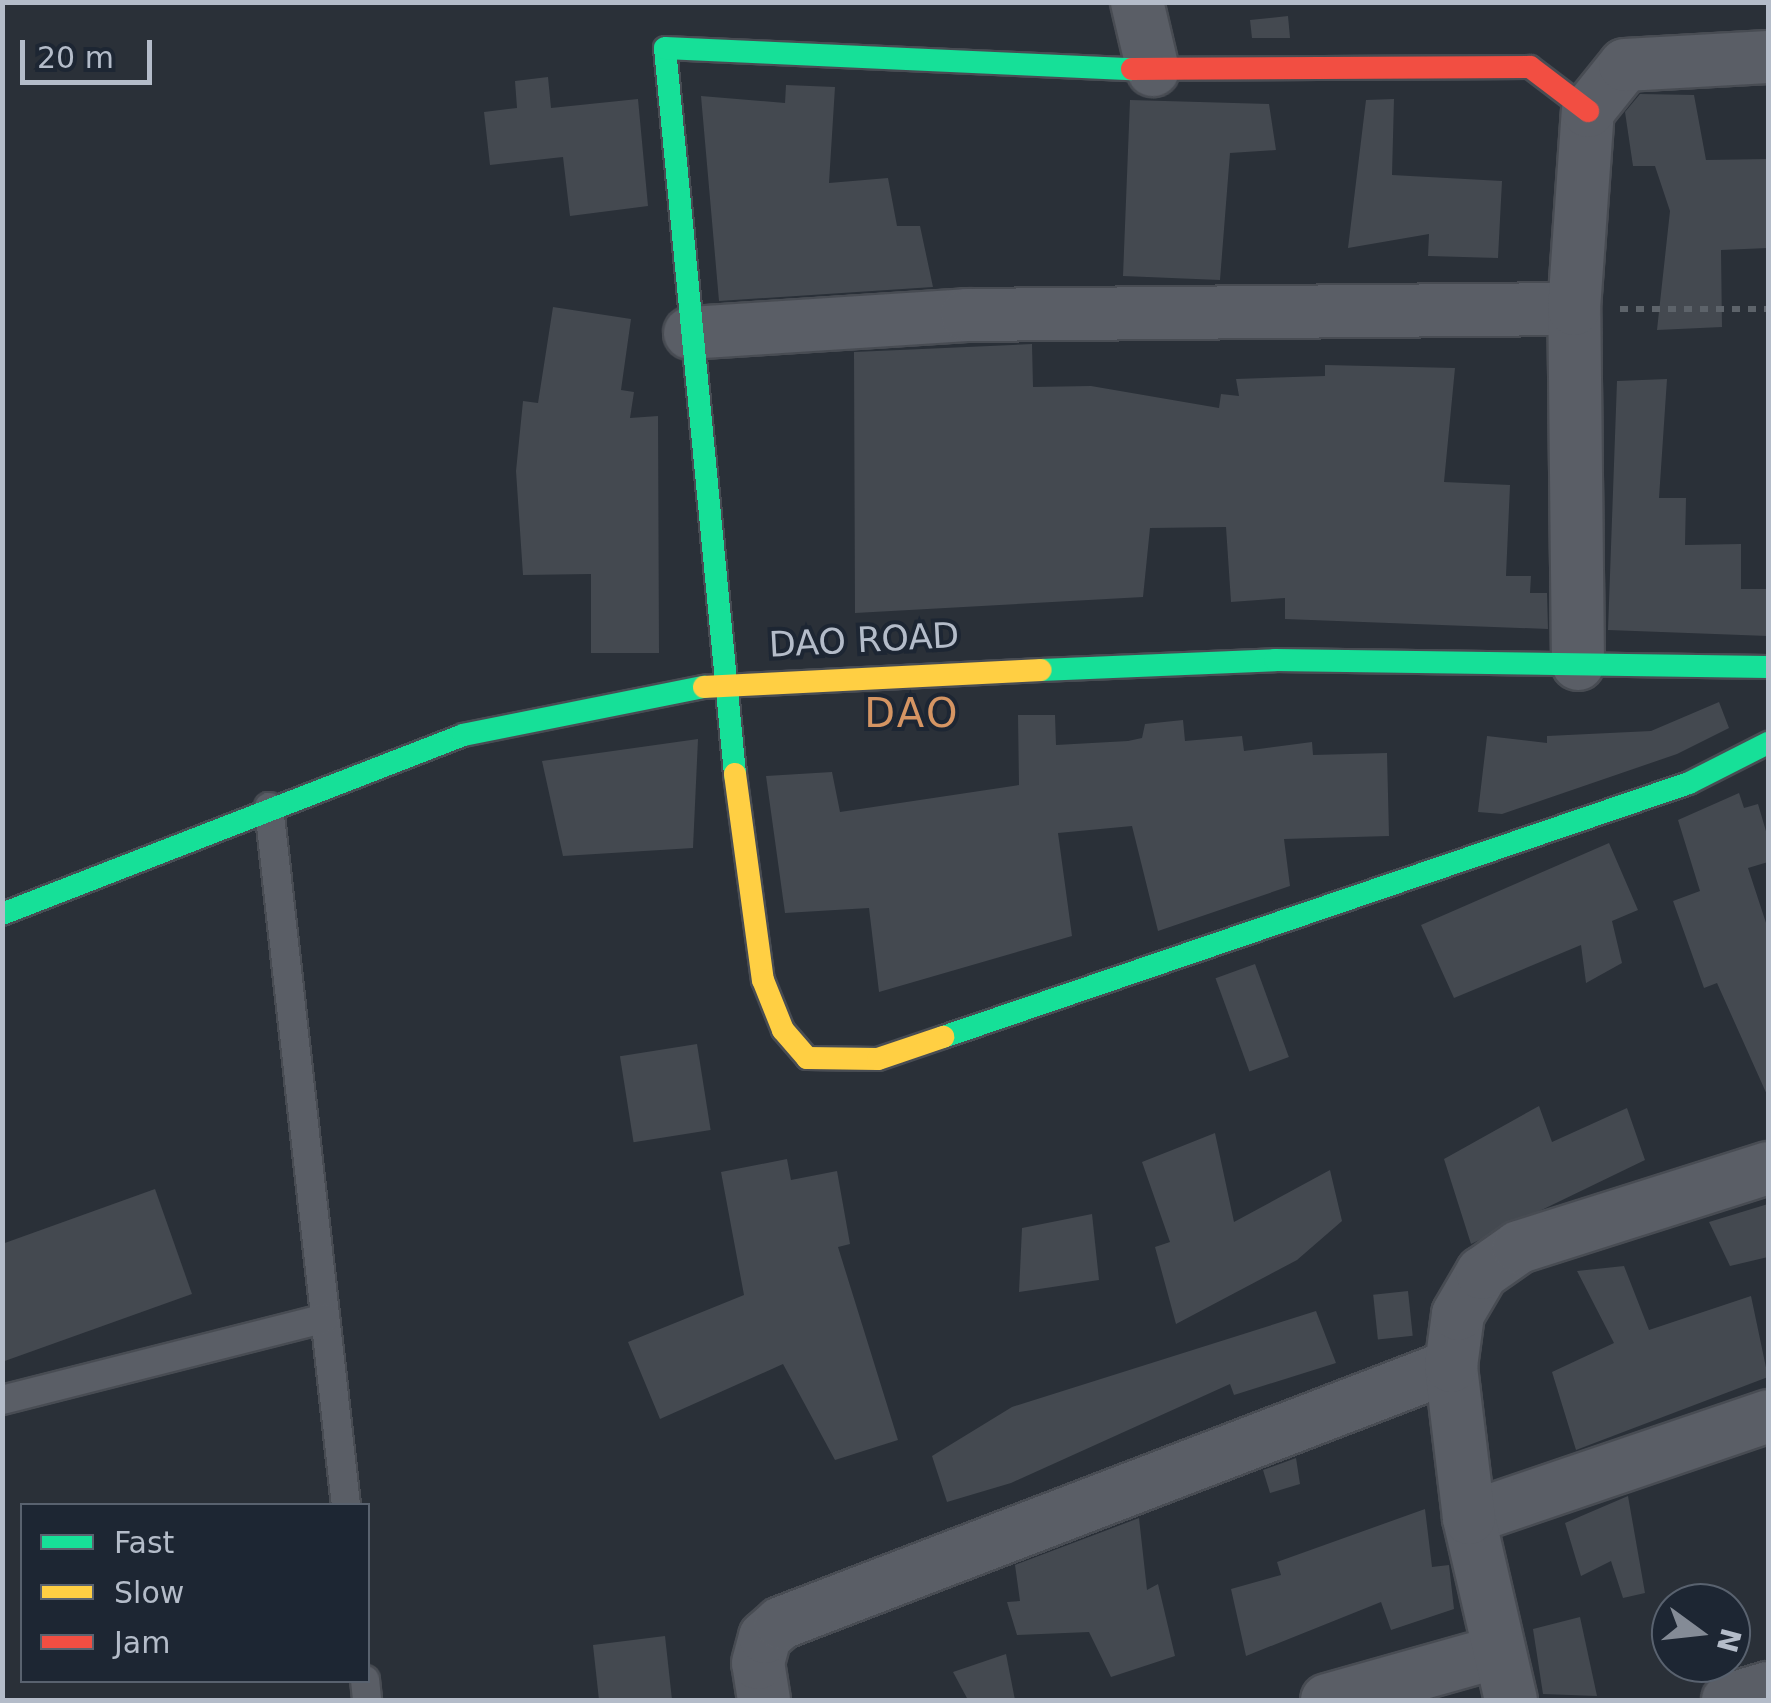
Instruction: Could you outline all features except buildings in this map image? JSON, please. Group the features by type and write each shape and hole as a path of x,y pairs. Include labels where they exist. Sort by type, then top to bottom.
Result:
{"street":[{"path":"1137,2 1152,70"},
{"path":"1588,111 1530,67 1152,70 665,48 722,682 763,980 783,1030 808,1058 841,1065 1009,1017 1689,783 1768,743"},
{"path":"1578,664 1574,309 1588,111 1625,64 1768,57"},
{"path":"690,334 967,315 1574,309"},
{"name":"DAO ROAD","path":"2,914 269,807 463,735 722,682 1276,660 1768,668"},
{"path":"1327,1700 1504,1676 1469,1518 1452,1366 1458,1314 1482,1273 1519,1248 1768,1168"},
{"path":"764,1700 758,1664 764,1637 782,1623 1452,1366"},
{"path":"1469,1518 1768,1416"},
{"path":"1728,1700 1768,1688"}],"lane":[{"path":"269,807 346,1503"},
{"path":"2,1400 325,1318"}],"path":[{"path":"1574,309 1768,309"}],"traffic: fast":[{"path":"735,774 665,48 1132,69"},
{"path":"1041,670 1275,660 1768,667"},
{"path":"2,914 463,735 704,687"},
{"path":"943,1037 1689,783 1768,743"}],"traffic: slow":[{"path":"704,687 1041,670"},
{"path":"735,774 763,980 783,1030 807,1058 878,1059 943,1037"}],"traffic: jam":[{"path":"1132,69 1530,67 1588,111"}],"district":[{"name":"DAO","path":"912,713"}]}
